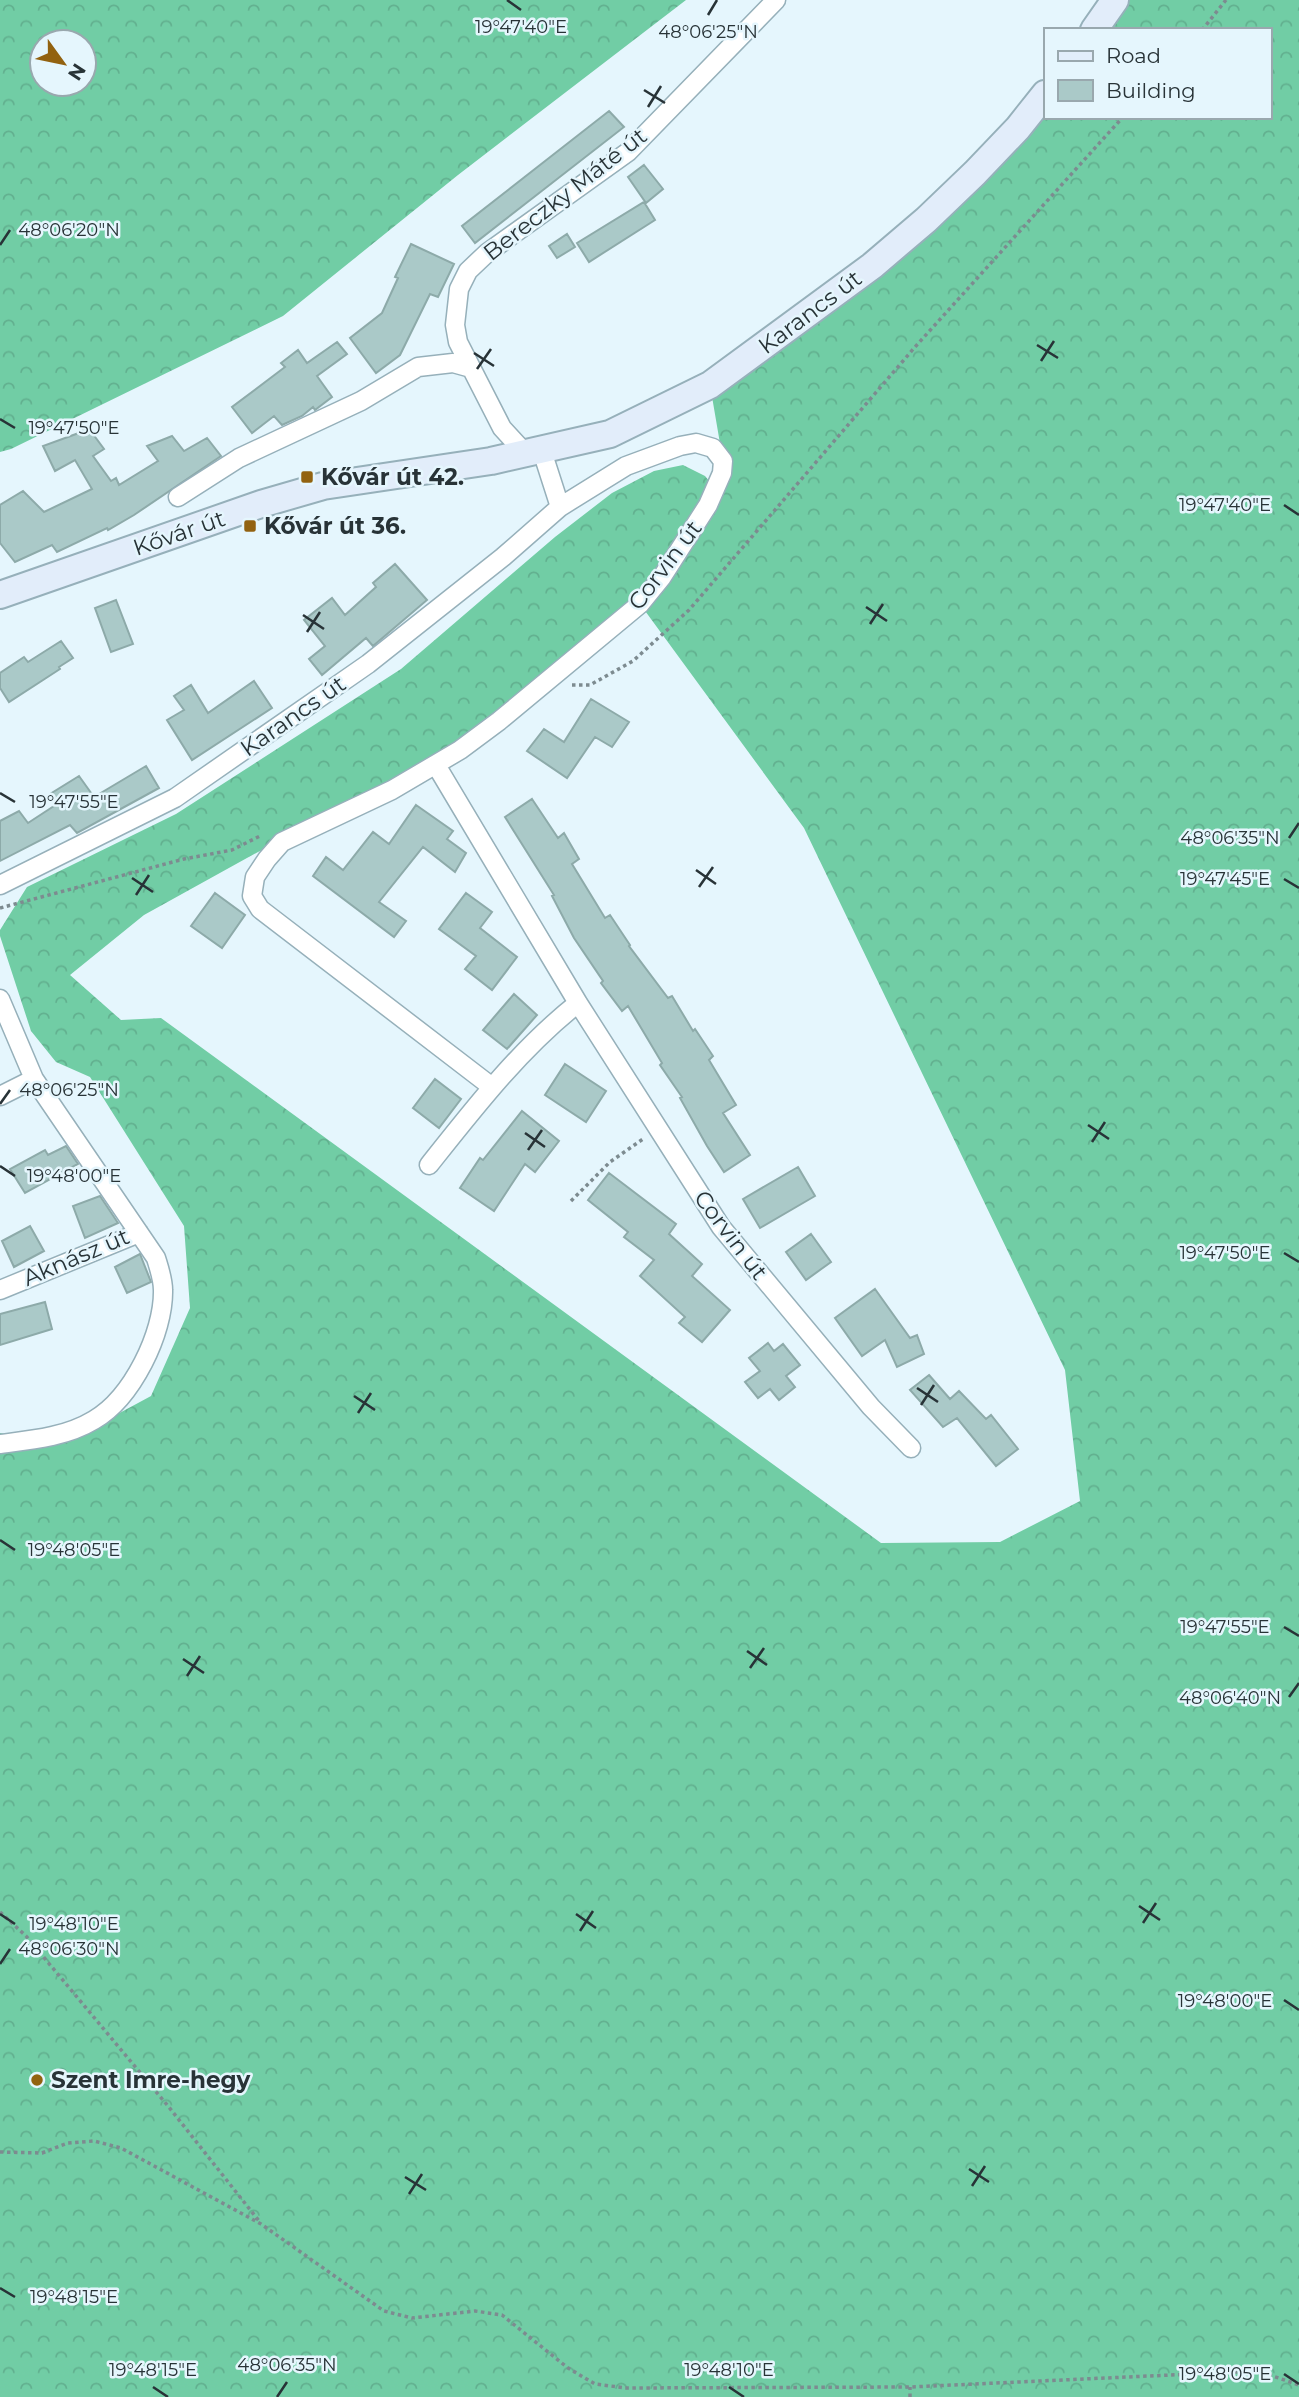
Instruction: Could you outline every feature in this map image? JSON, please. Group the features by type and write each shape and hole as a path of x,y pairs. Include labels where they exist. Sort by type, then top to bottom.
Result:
{"main road":[{"path":"1095,28 1115,0"},
{"name":"Karancs út","path":"534,452 610,434 710,385 872,266 926,220 1018,128 1044,95"},
{"name":"Kővár út","path":"0,595 261,504 323,486 534,452"}],"street":[{"name":"Bereczky Máté út","path":"534,452 502,428 458,342 456,325 459,289 468,271 487,253 628,152 776,0"},
{"name":"Kővár út","path":"178,497 239,458 361,401 418,367 453,363 471,368"},
{"name":"Corvin út","path":"492,1087 263,912 252,896 258,873 282,842 367,802 436,765 478,737 623,620 652,590 708,505 722,473 723,461 713,448 706,445 680,446 626,466 560,507"},
{"path":"534,452 560,507"},
{"name":"Karancs út","path":"0,885 146,813 188,789 368,664 494,565 560,507"},
{"name":"Corvin út","path":"436,765 578,1003 721,1227 872,1407 911,1448"},
{"name":"Aknász út","path":"0,999 34,1079 139,1233 0,1290"},
{"path":"429,1165 535,1039 578,1003"},
{"path":"0,1097 34,1079"},
{"path":"0,1444 63,1434 82,1427 105,1413 134,1377 150,1349 161,1317 163,1301 158,1265 139,1233"}],"path":[{"path":"1204,28 1226,0"},
{"path":"543,685 590,685 633,661 689,610 915,347 1121,119"},
{"path":"0,908 184,859 232,850 264,834"},
{"path":"570,1201 617,1156 661,1131"},
{"path":"0,1912 26,1936 168,2106 261,2224"},
{"path":"0,2152 42,2152 68,2143 94,2141 121,2148 261,2224 384,2311 412,2318 475,2311 502,2315 568,2368 595,2384 626,2388 910,2387 1258,2371 1299,2385"},
{"path":"910,2387 910,2397"}],"green space":[{"path":"0,0 686,0 458,175 283,316 0,452"},
{"path":"1115,0 1299,0 1299,2397 0,2397 0,1433 64,1443 151,1396 190,1308 184,1226 90,1077 56,1062 31,1031 0,930 27,887 176,814 401,669 555,537 612,493 654,471 683,465 705,476 715,488 723,461 710,385 808,314 1044,95 1044,119 1271,119 1271,28 1095,28","holes":["640,604 804,828 1065,1370 1080,1501 1000,1542 881,1543 161,1018 121,1020 70,975 144,915 258,852 296,835 499,721"]}],"building":[{"path":"609,111 624,127 475,243 462,226"},
{"path":"644,165 663,189 646,203 628,177"},
{"path":"644,202 655,220 589,262 577,243"},
{"path":"567,234 575,247 557,258 549,246"},
{"path":"411,244 454,264 438,297 430,294 400,355 376,373 350,338 382,313"},
{"path":"337,342 347,354 317,376 332,397 315,410 313,407 302,416 282,425 274,416 252,433 232,407 285,367 281,363 298,350 307,363"},
{"path":"87,426 104,449 93,456 111,481 116,478 119,485 158,461 147,446 172,436 184,451 207,438 221,456 108,530 107,528 57,552 52,545 15,562 0,543 0,505 23,491 44,512 92,489 75,460 55,471 43,446 76,434"},
{"path":"395,564 427,600 373,646 366,638 322,675 309,659 325,646 304,620 332,598 345,615 376,587 373,583"},
{"path":"116,600 133,644 111,652 95,608"},
{"path":"61,641 73,658 9,702 0,688 0,673 24,657 28,662"},
{"path":"254,681 272,708 192,760 167,720 184,710 174,696 191,685 208,713"},
{"path":"591,699 629,722 612,747 595,737 567,778 527,751 544,729 564,742"},
{"path":"146,766 159,788 77,833 70,825 0,861 0,821 19,811 28,823 57,804 50,794 79,776 94,797"},
{"path":"532,799 558,838 564,833 579,859 572,864 605,918 610,915 629,946 668,998 672,996 693,1031 695,1029 713,1056 709,1060 736,1105 723,1113 750,1155 724,1172 628,1006 622,1011 601,983 603,981 574,938 552,896 554,895 505,817"},
{"path":"416,805 453,831 447,839 466,853 455,872 423,847 379,902 406,921 394,937 313,876 326,857 343,870 373,832 389,844"},
{"path":"215,893 245,915 222,948 191,926"},
{"path":"466,893 492,912 480,928 517,957 492,990 465,969 476,956 439,929"},
{"path":"514,994 537,1015 507,1049 483,1030"},
{"path":"565,1064 606,1091 586,1122 545,1095"},
{"path":"435,1079 461,1099 439,1128 413,1108"},
{"path":"522,1111 559,1141 535,1172 525,1164 494,1211 460,1188 480,1158 483,1160"},
{"path":"66,1146 78,1164 25,1193 10,1169 45,1150 48,1155"},
{"path":"798,1167 815,1196 760,1228 743,1199"},
{"path":"609,1173 676,1224 669,1234 702,1264 692,1276 730,1310 702,1342 679,1323 685,1317 640,1276 654,1260 624,1237 628,1232 588,1200"},
{"path":"100,1196 118,1223 85,1238 73,1206"},
{"path":"30,1226 44,1251 14,1267 2,1241"},
{"path":"811,1234 831,1262 806,1280 786,1252"},
{"path":"140,1254 151,1282 127,1293 115,1267"},
{"path":"875,1289 910,1338 917,1335 924,1354 897,1367 885,1340 862,1356 835,1318"},
{"path":"45,1302 52,1329 0,1345 0,1314"},
{"path":"768,1343 774,1351 783,1344 800,1365 786,1376 795,1387 779,1400 770,1389 758,1398 745,1382 760,1371 749,1358"},
{"path":"929,1375 950,1399 959,1391 986,1419 991,1415 1018,1449 996,1466 957,1418 943,1427 910,1390"}],"place":[{"name":"Kővár út 42.","path":"307,477"},
{"name":"Kővár út 36.","path":"250,526"},
{"name":"Szent Imre-hegy","path":"37,2080"}]}
